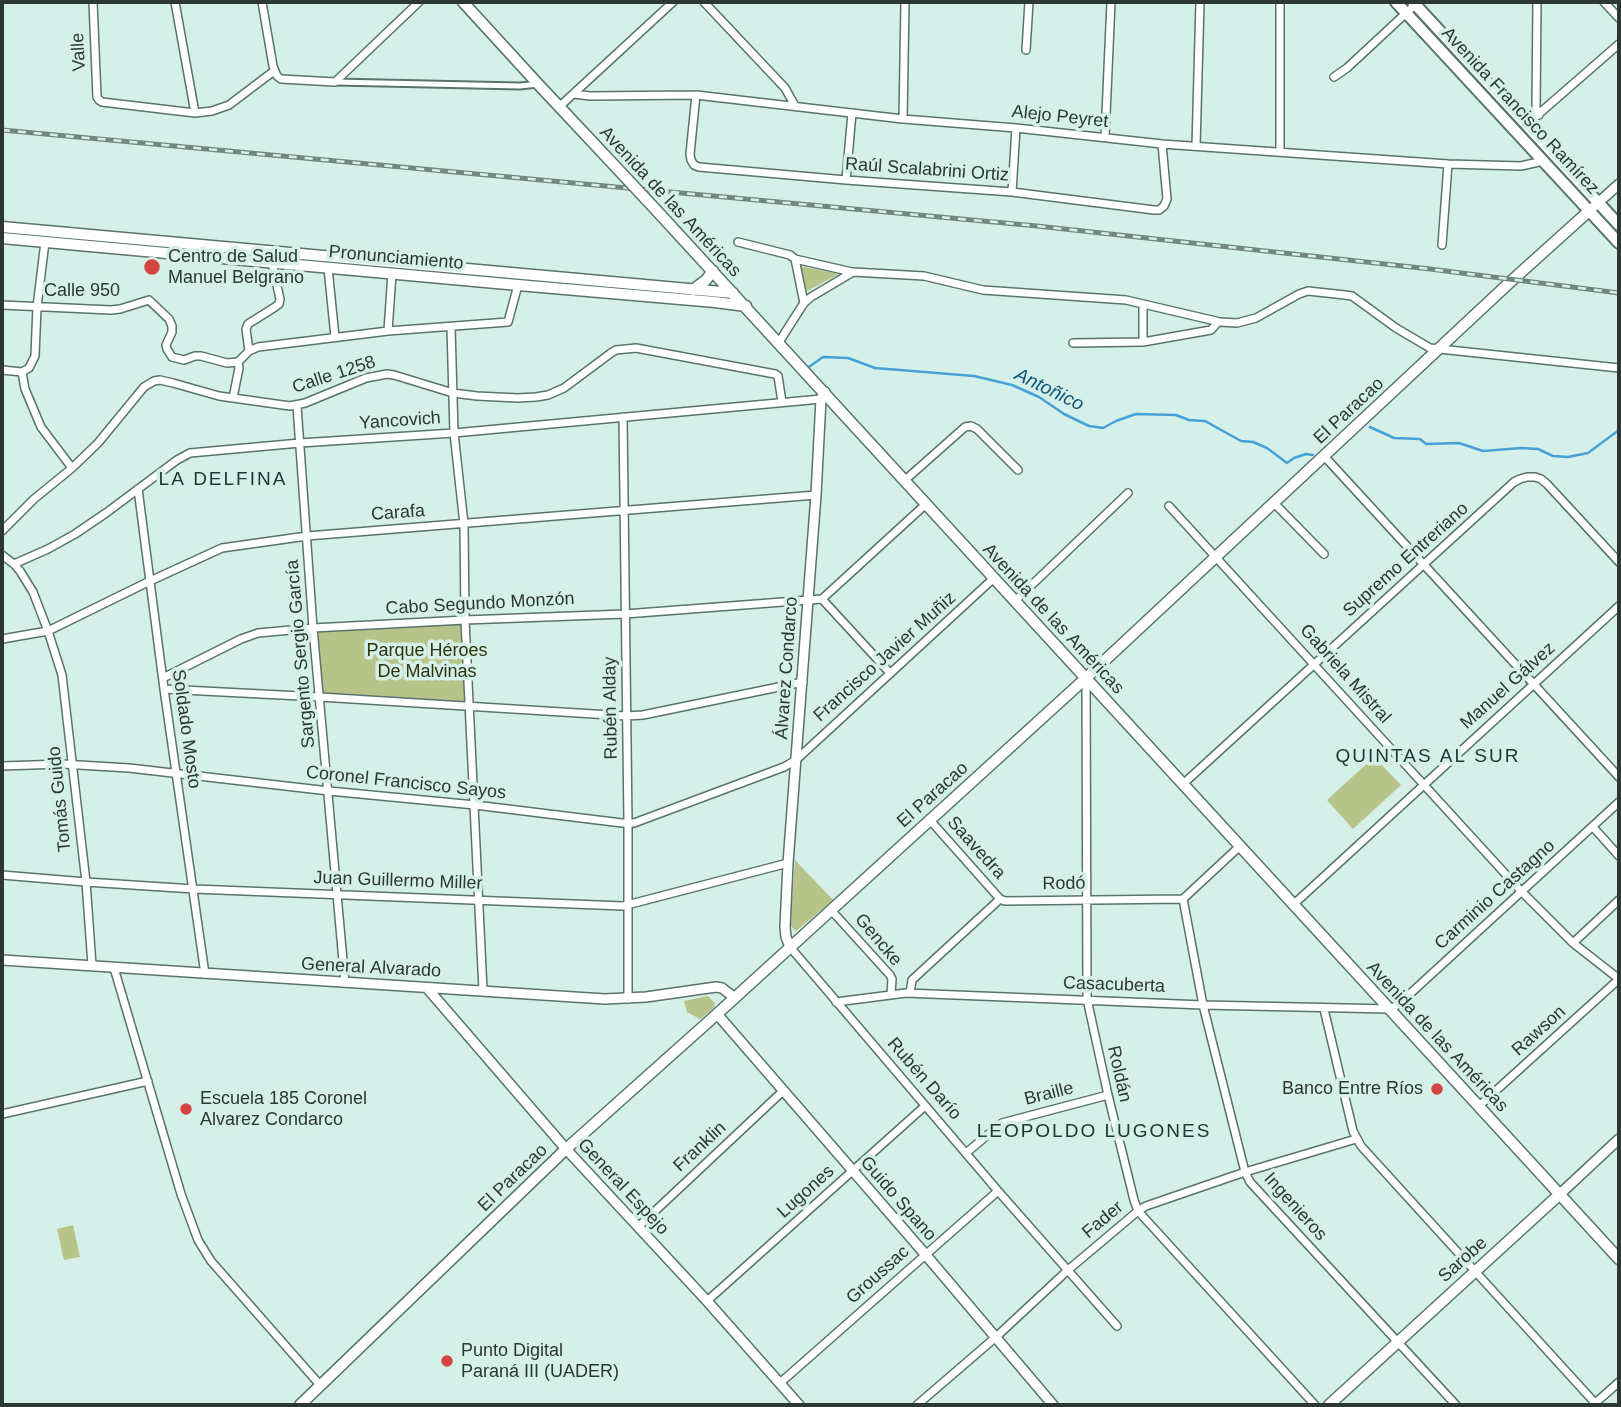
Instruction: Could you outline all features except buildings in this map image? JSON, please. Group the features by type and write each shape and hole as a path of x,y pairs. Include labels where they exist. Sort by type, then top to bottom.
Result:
{"main road":[{"name":"Avenida de las Américas","path":"463,2 746,306 823,396 995,578 1619,1259"},
{"name":"Avenida Francisco Ramírez","path":"1396,2 1619,243"},
{"name":"Avenida Francisco Ramírez","path":"1415,3 1619,225"},
{"name":"El Paracao","path":"300,1405 566,1149 1086,678 1589,211"},
{"name":"Pronunciamiento","path":"2,227 733,293"},
{"name":"Pronunciamiento","path":"2,238 746,306"},
{"path":"692,290 713,271"},
{"name":"Sarobe","path":"1329,1405 1560,1194"}],"street":[{"name":"Valle","path":"93,2 99,100 195,113"},
{"path":"175,2 195,113 221,109 274,71"},
{"path":"262,2 274,71 281,79 538,85"},
{"path":"335,82 419,2"},
{"path":"559,107 673,2"},
{"path":"704,2 785,88 794,106"},
{"path":"903,119 905,2"},
{"path":"1026,50 1029,2"},
{"path":"1105,137 1111,2"},
{"path":"1196,146 1200,2"},
{"path":"1280,2 1280,152"},
{"path":"1537,2 1536,107 1539,115"},
{"path":"1604,2 1619,18"},
{"path":"1334,77 1347,68 1415,3"},
{"path":"1526,125 1619,44"},
{"name":"Alejo Peyret","path":"574,94 696,95 903,119 1162,144 1448,164 1521,166 1543,160"},
{"name":"Raúl Scalabrini Ortiz","path":"696,95 690,154 694,165 699,167 1012,192 1154,210 1164,206 1167,199 1162,144"},
{"path":"846,180 852,113"},
{"path":"1012,192 1016,128"},
{"path":"1442,245 1448,164"},
{"path":"1589,211 1619,184"},
{"path":"45,242 34,356 25,370 25,388 41,427 72,468"},
{"path":"738,242 790,255 794,259 853,272 924,276 983,290 1126,300 1218,322 1237,323 1256,318 1308,291 1352,296 1396,328 1430,348 1619,368"},
{"path":"794,259 803,303"},
{"path":"249,351 246,329 248,324 279,304 272,263"},
{"path":"328,268 335,337"},
{"path":"779,342 803,303 853,272"},
{"path":"388,331 392,273"},
{"path":"233,398 239,362 249,351 258,347 388,331 508,322 518,285"},
{"name":"Calle 950","path":"2,305 111,310 149,300 169,319 172,326 166,345 172,358 184,360 201,356 228,363 239,362"},
{"path":"1143,304 1143,342"},
{"path":"1073,343 1143,342 1211,330 1218,322"},
{"path":"450,327 454,433 464,524 483,990"},
{"name":"Calle 1258","path":"2,531 34,499 99,443 148,383 160,380 233,398 297,406 376,375 394,375 453,393 518,398 548,395 564,388 616,350 636,348 775,374 778,376 782,402"},
{"path":"2,370 25,370"},
{"name":"Yancovich","path":"14,564 75,534 190,453 454,433 823,396"},
{"name":"Álvarez Condarco","path":"790,947 785,927 788,863 823,396"},
{"name":"Sargento Sergio García","path":"297,406 313,628 345,983"},
{"name":"Rubén Alday","path":"623,416 628,999"},
{"path":"904,481 965,427 971,426 1018,470"},
{"path":"1324,456 1619,777"},
{"name":"Supremo Entreriano","path":"1183,784 1514,482 1527,477 1541,479 1619,562"},
{"name":"Soldado Mosto","path":"138,489 205,974"},
{"path":"1015,601 1128,493"},
{"name":"Carafa","path":"2,639 48,631 222,548 307,536 816,495"},
{"path":"1274,503 1324,554"},
{"path":"890,673 822,598 926,504"},
{"name":"Gabriela Mistral","path":"1169,506 1521,891 1573,943 1619,979"},
{"path":"2,555 25,577 48,631"},
{"path":"2,562 14,564"},
{"name":"Francisco Javier Muñiz","path":"796,760 995,578"},
{"name":"Cabo Segundo Monzón","path":"163,678 249,635 313,628 625,614 822,598"},
{"name":"Manuel Gálvez","path":"1294,904 1619,606"},
{"name":"Tomás Guido","path":"48,631 64,687 86,882 92,965"},
{"name":"Roldán","path":"1086,678 1087,999 1138,1211 1315,1405"},
{"path":"164,689 626,716 643,715 803,682"},
{"name":"Coronel Francisco Sayos","path":"2,766 72,764 176,773 634,823 772,772 796,760"},
{"name":"Carminio Castagno","path":"1391,1009 1619,802"},
{"name":"Saavedra","path":"929,820 1000,899"},
{"path":"1593,827 1619,856"},
{"path":"1183,899 1240,846"},
{"name":"Juan Guillermo Miller","path":"2,875 194,888 628,906 788,863"},
{"path":"910,993 912,980 1000,899"},
{"name":"Rodó","path":"1000,899 1183,899"},
{"name":"Ingenieros","path":"1183,899 1203,1005 1245,1172 1257,1190 1456,1405"},
{"path":"1573,943 1619,900"},
{"name":"Gencke","path":"831,910 890,975 891,994"},
{"name":"Rubén Darío","path":"790,947 1117,1326"},
{"name":"General Alvarado","path":"2,960 605,999 628,999 716,987 722,988 735,998"},
{"path":"114,968 181,1194 198,1240 211,1261 320,1385"},
{"name":"Rawson","path":"1479,1106 1619,979"},
{"name":"General Espejo","path":"427,988 566,1149 799,1405"},
{"name":"Casacuberta","path":"836,1002 910,993 1203,1005 1391,1009"},
{"path":"1324,1009 1356,1139 1361,1146 1594,1404 1619,1382"},
{"name":"Guido Spano","path":"717,1014 1053,1405"},
{"path":"2,1114 148,1081"},
{"name":"Franklin","path":"638,1227 783,1091"},
{"name":"Braille","path":"966,1153 1002,1123 1108,1095"},
{"name":"Lugones","path":"707,1301 925,1106"},
{"name":"Fader","path":"917,1405 1068,1270 1146,1206 1245,1172 1356,1139"},
{"name":"Sarobe","path":"1560,1194 1619,1139"},
{"name":"Groussac","path":"780,1383 998,1191"}],"green space":[{"path":"800,266 839,274 807,291"},
{"name":"Parque Héroes De Malvinas","path":"465,620 470,706 320,697 313,628"},
{"path":"1374,757 1401,785 1353,829 1327,800"},
{"path":"795,860 833,900 796,931 790,925"},
{"path":"708,996 715,1003 714,1008 700,1019 687,1012 684,1001"},
{"path":"73,1225 80,1257 64,1260 57,1229"}],"waterway":[{"name":"Antoñico","path":"806,369 823,357 848,358 875,368 974,376 1012,385 1089,426 1103,428 1136,414 1176,415 1189,420 1205,421 1241,441 1253,442 1267,448 1287,463 1306,454 1313,455"},
{"name":"Antoñico","path":"1370,427 1394,438 1420,439 1426,444 1459,443 1483,451 1538,449 1553,456 1568,457 1588,453 1619,430"}],"railway":[{"path":"2,130 1037,226 1430,269 1619,293"}],"place":[{"name":"Centro de Salud Manuel Belgrano","path":"152,267"},
{"name":"Banco Entre Ríos","path":"1437,1089"},
{"name":"Escuela 185 Coronel Alvarez Condarco","path":"186,1109"},
{"name":"Punto Digital Paraná III (UADER)","path":"447,1361"}],"district":[{"name":"LA DELFINA","path":"223,480"},
{"name":"QUINTAS AL SUR","path":"1428,757"},
{"name":"LEOPOLDO LUGONES","path":"1094,1132"}]}
